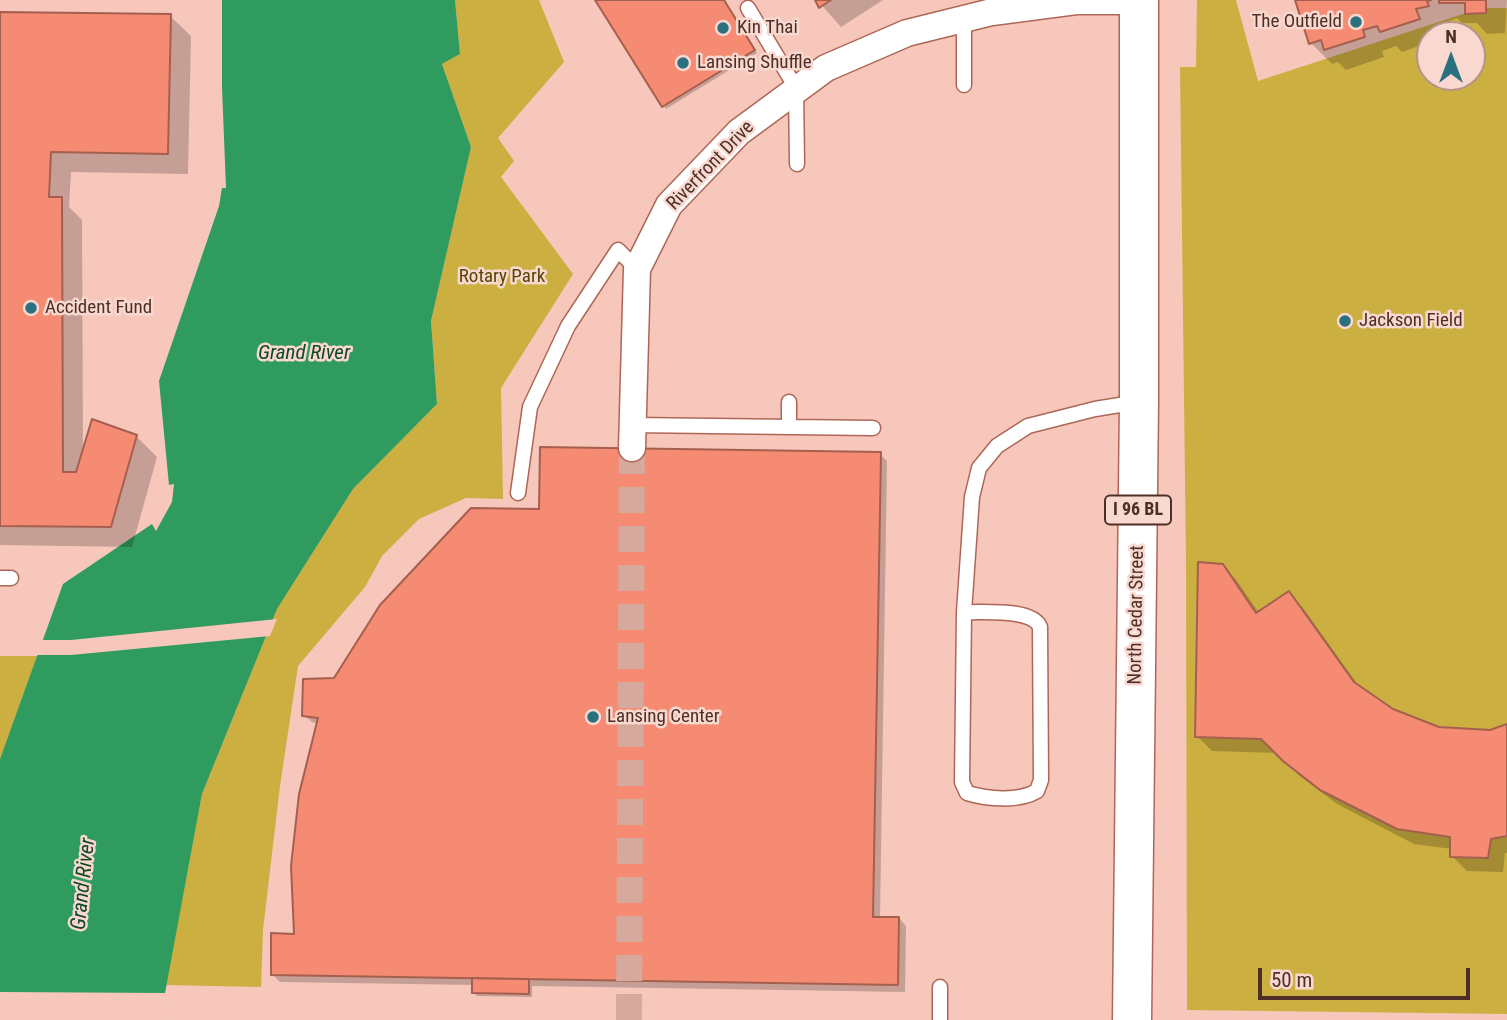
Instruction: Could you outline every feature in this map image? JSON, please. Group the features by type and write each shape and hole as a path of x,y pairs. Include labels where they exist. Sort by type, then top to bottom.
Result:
{"main road":[{"name":"North Cedar Street","path":"1132,1020 1139,402 1139,1"}],"street":[{"name":"Riverfront Drive","path":"632,436 637,270 669,205 739,132 826,68 907,33 992,12 1076,1 1139,1"}],"lane":[{"path":"748,8 796,88 797,164"},
{"path":"964,19 964,85"},
{"path":"518,494 530,407 568,326 618,250 637,270"},
{"path":"789,402 789,427"},
{"path":"964,611 1027,615 1037,620 1040,627 1041,780 1037,792 1027,797 978,796 967,793 962,782 964,611 972,497 979,468 997,446 1028,426 1095,409 1139,402"},
{"path":"632,436 789,427 873,428"},
{"path":"940,987 940,1020"}],"green space":[{"name":"Rotary Park","path":"455,0 539,0 564,62 498,138 514,161 501,177 573,274 501,388 503,499 466,498 419,519 382,556 365,587 298,666 263,930 261,987 166,985 202,794 277,609 353,489 437,404 431,321 471,147 442,64 460,54"},
{"name":"Jackson Field","path":"1197,0 1236,0 1258,81 1416,29 1416,91 1486,91 1486,21 1441,21 1481,8 1507,8 1507,1014 1187,1010 1186,562 1180,67 1196,67"},
{"path":"0,656 38,656 0,759"}],"water":[{"name":"Grand River","path":"222,0 455,0 460,54 442,64 471,147 431,321 437,404 353,489 277,609 202,794 160,1020 0,1020 0,759 63,584 152,524 156,531 172,502 174,484 169,485 159,381 219,206 222,188 226,188"}],"pier":[{"path":"277,619 270,636 71,655 35,655 40,640 71,640"},
{"path":"0,992 168,993 164,1020 0,1020"}],"building":[{"name":"Lansing Shuffle","path":"595,0 724,0 755,50 662,107"},
{"path":"815,0 831,0 819,8"},
{"name":"The Outfield","path":"1295,0 1431,0 1427,1 1429,6 1416,9 1420,19 1380,32 1377,26 1363,30 1365,37 1324,50 1321,40 1309,44"},
{"path":"1439,0 1486,0 1486,13 1465,14 1465,3 1439,3"},
{"name":"Accident Fund","path":"0,12 171,14 168,154 51,152 49,197 62,197 63,472 76,472 92,419 137,435 111,527 0,526"},
{"name":"Lansing Center","path":"540,447 881,452 873,917 899,917 898,985 271,975 271,933 294,934 291,866 299,794 318,718 302,716 303,679 334,678 380,605 471,508 539,509"},
{"path":"1198,562 1223,564 1256,613 1289,591 1354,682 1393,709 1439,727 1490,730 1507,724 1507,836 1491,839 1488,858 1450,857 1450,837 1397,829 1320,790 1283,761 1261,739 1195,737"},
{"path":"472,978 529,979 529,994 472,993"}],"tunnel":[{"path":"629,1020 632,448"}],"place":[{"name":"The Outfield","path":"1356,22"},
{"name":"Kin Thai","path":"723,28"},
{"name":"Lansing Shuffle","path":"683,63"},
{"name":"Accident Fund","path":"31,308"},
{"name":"Jackson Field","path":"1345,321"},
{"name":"Lansing Center","path":"593,717"}]}
